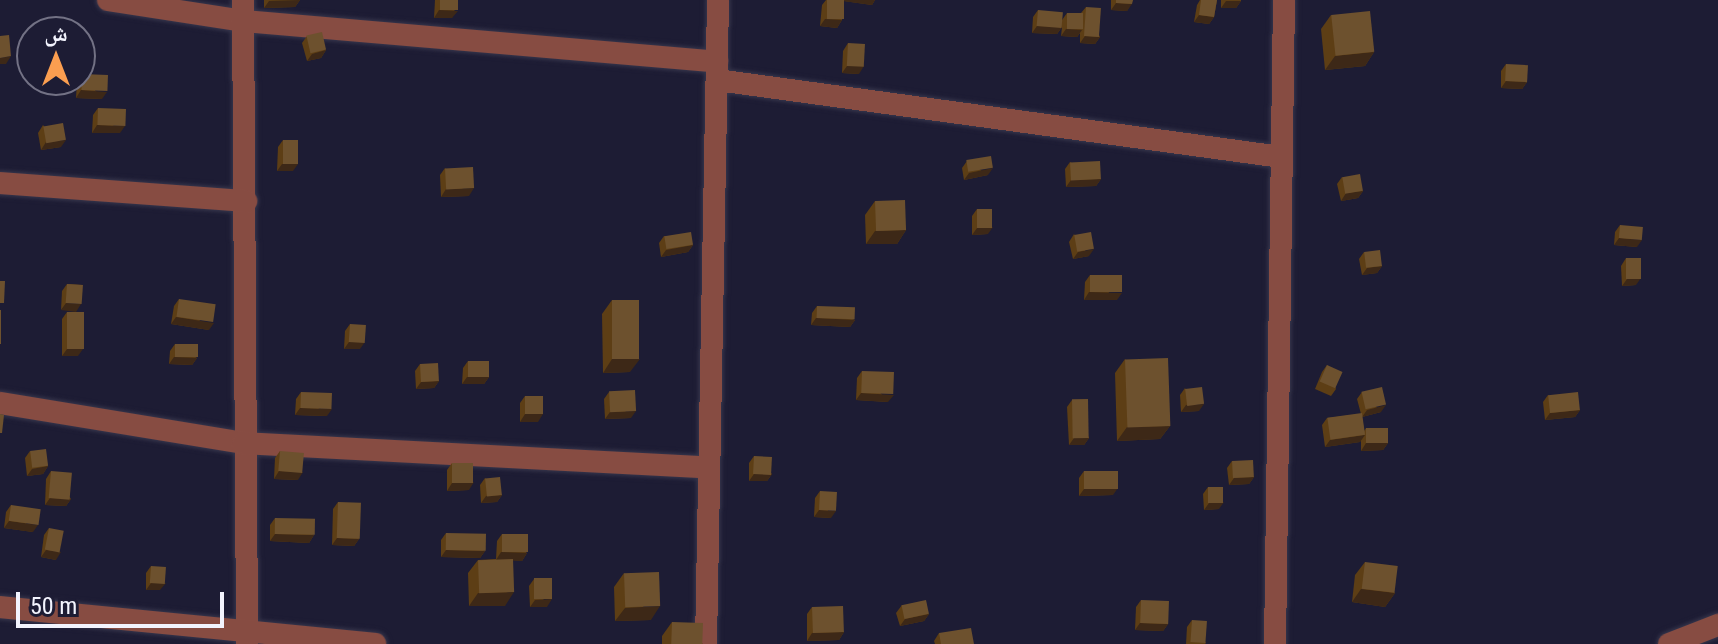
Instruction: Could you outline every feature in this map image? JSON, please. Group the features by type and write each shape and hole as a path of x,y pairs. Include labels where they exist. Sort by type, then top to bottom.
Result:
{"street":[{"path":"108,0 243,10 717,71 1281,157"},
{"path":"706,644 718,0"},
{"path":"1275,644 1284,0"},
{"path":"243,10 246,201 243,443 247,637"},
{"path":"0,183 246,201"},
{"path":"0,403 243,443 707,467"},
{"path":"0,607 247,637 375,644"},
{"path":"1669,644 1718,625"}],"building":[{"path":"440,0 458,0 458,10 440,10"},
{"path":"827,0 844,0 844,19 827,19"},
{"path":"1116,0 1133,0 1132,4 1116,3"},
{"path":"1201,0 1217,0 1214,17 1199,15"},
{"path":"1086,7 1101,8 1099,37 1084,36"},
{"path":"1038,10 1063,12 1062,28 1037,26"},
{"path":"1370,11 1374,52 1335,56 1331,15"},
{"path":"1067,13 1083,13 1083,29 1067,29"},
{"path":"322,32 326,50 310,53 306,36"},
{"path":"9,35 11,56 0,58 0,36"},
{"path":"848,43 865,44 864,67 847,66"},
{"path":"1506,64 1528,65 1527,82 1505,81"},
{"path":"96,74 108,75 107,91 96,90"},
{"path":"98,108 126,109 125,126 97,125"},
{"path":"63,123 66,140 46,143 43,126"},
{"path":"283,140 298,140 298,164 283,164"},
{"path":"991,156 993,168 968,172 966,160"},
{"path":"1100,161 1101,179 1071,181 1070,163"},
{"path":"473,167 474,188 446,189 445,168"},
{"path":"1360,174 1363,191 1345,194 1342,177"},
{"path":"905,200 906,230 876,231 875,201"},
{"path":"977,209 992,209 992,228 977,228"},
{"path":"1620,225 1643,227 1642,240 1619,238"},
{"path":"691,232 693,245 666,249 664,236"},
{"path":"1091,232 1094,249 1077,252 1074,235"},
{"path":"1380,250 1382,266 1366,268 1364,252"},
{"path":"1626,258 1641,258 1641,279 1626,279"},
{"path":"1090,275 1122,275 1122,292 1090,292"},
{"path":"0,281 5,281 4,303 0,303"},
{"path":"67,284 83,285 82,304 66,303"},
{"path":"179,299 216,304 213,322 176,317"},
{"path":"612,300 639,300 639,359 612,359"},
{"path":"817,306 855,307 855,319 817,318"},
{"path":"67,312 84,312 84,349 67,349"},
{"path":"350,324 366,325 365,343 349,342"},
{"path":"175,344 198,344 198,357 175,357"},
{"path":"1168,358 1170,426 1127,427 1125,360"},
{"path":"468,361 489,361 489,377 468,377"},
{"path":"438,363 439,381 421,382 420,364"},
{"path":"1327,365 1343,372 1335,388 1320,381"},
{"path":"862,371 894,372 893,394 861,393"},
{"path":"1202,387 1204,404 1187,406 1185,389"},
{"path":"1382,387 1386,405 1366,409 1362,392"},
{"path":"635,390 636,411 610,412 609,391"},
{"path":"301,392 332,393 331,409 300,408"},
{"path":"1578,392 1580,410 1550,413 1548,395"},
{"path":"525,396 543,396 543,414 525,414"},
{"path":"1072,399 1088,399 1089,438 1073,438"},
{"path":"1362,413 1365,435 1330,440 1327,418"},
{"path":"0,414 4,415 2,433 0,433"},
{"path":"1366,428 1388,428 1388,443 1366,443"},
{"path":"46,449 48,466 32,468 30,451"},
{"path":"280,451 304,453 302,473 278,471"},
{"path":"754,456 772,457 771,475 753,474"},
{"path":"1253,460 1254,477 1233,478 1232,461"},
{"path":"452,463 473,463 473,483 452,483"},
{"path":"51,471 72,473 70,500 49,498"},
{"path":"1084,471 1118,471 1118,489 1084,489"},
{"path":"500,477 502,495 487,496 485,479"},
{"path":"1208,487 1223,487 1223,503 1208,503"},
{"path":"820,491 837,492 836,511 819,510"},
{"path":"338,502 361,503 360,539 337,538"},
{"path":"11,505 41,509 38,525 9,521"},
{"path":"275,518 315,519 315,535 275,534"},
{"path":"49,528 64,531 60,552 45,550"},
{"path":"446,533 486,534 486,551 446,550"},
{"path":"502,534 528,534 528,552 502,552"},
{"path":"513,559 514,592 479,593 478,560"},
{"path":"1365,562 1398,566 1394,593 1362,589"},
{"path":"151,566 166,567 165,584 150,583"},
{"path":"659,572 660,606 625,607 624,573"},
{"path":"534,578 552,578 552,599 534,599"},
{"path":"926,600 929,614 904,619 902,605"},
{"path":"1141,600 1169,601 1168,624 1140,623"},
{"path":"843,606 844,632 813,633 812,607"},
{"path":"1192,620 1207,621 1205,643 1190,642"},
{"path":"672,622 703,623 702,644 671,644"},
{"path":"971,628 974,644 941,644 939,633"}]}
